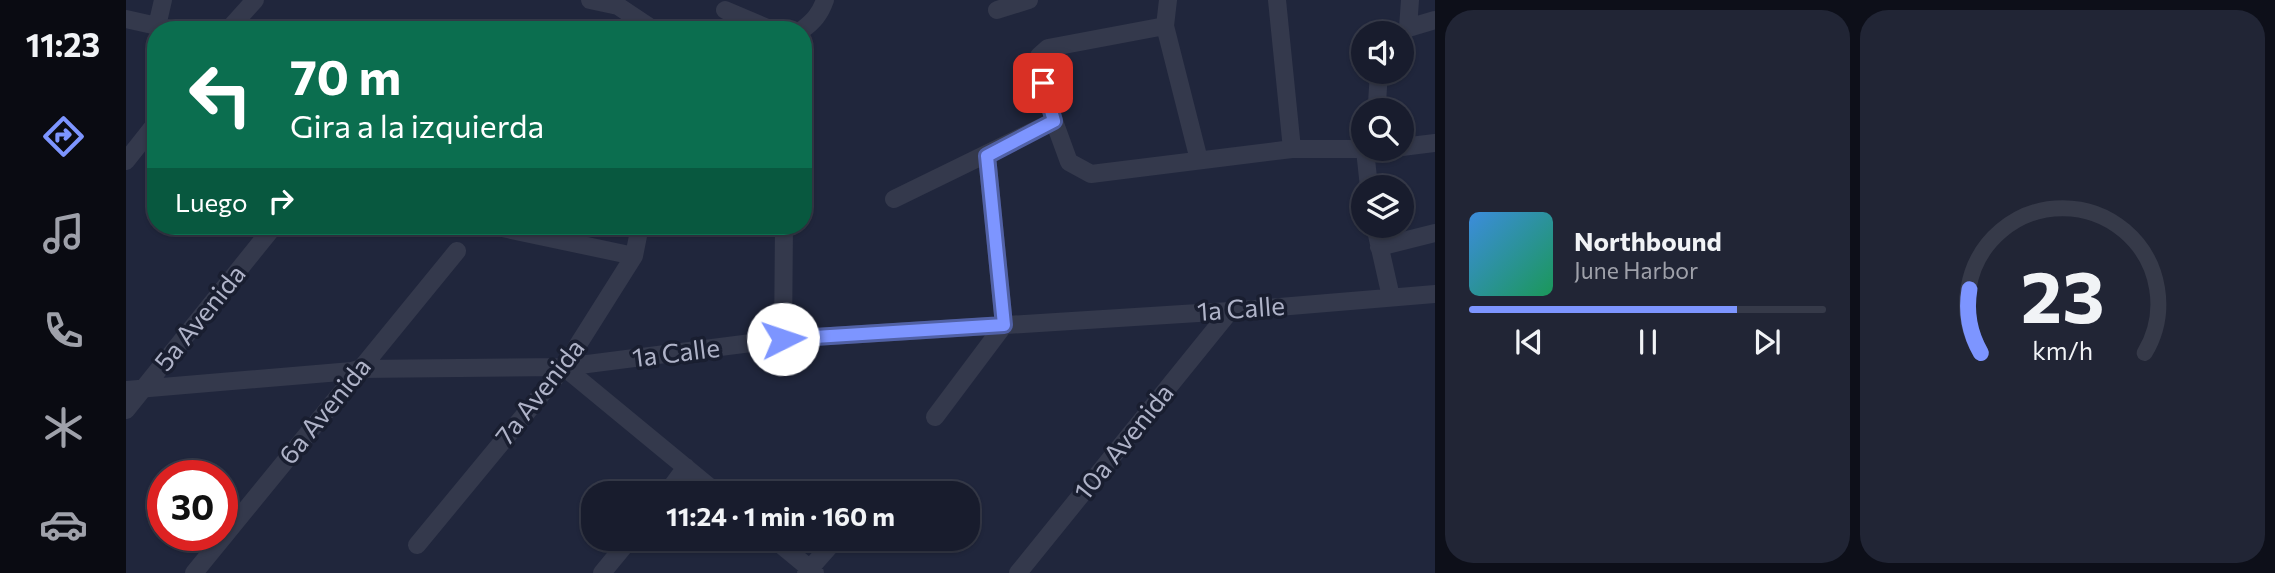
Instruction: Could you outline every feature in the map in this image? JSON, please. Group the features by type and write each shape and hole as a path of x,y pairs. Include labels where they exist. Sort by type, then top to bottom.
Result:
{"street":[{"path":"163,0 165,21"},
{"path":"236,21 254,0"},
{"path":"590,0 618,6 641,21"},
{"path":"997,10 1029,0"},
{"path":"1277,0 1292,149"},
{"path":"1407,21 1410,0"},
{"path":"812,22 823,6"},
{"path":"1199,160 1163,9 1048,48 1039,56 1037,64 1069,162 1091,174 1292,149 1351,150"},
{"path":"725,10 751,21"},
{"path":"126,19 147,24"},
{"path":"1414,28 1435,20"},
{"path":"894,199 987,156 1054,121"},
{"path":"132,154 147,135"},
{"path":"1414,146 1435,143"},
{"path":"935,417 1004,325 987,156"},
{"path":"1379,247 1435,233"},
{"name":"5a Avenida","path":"126,410 135,389 266,235"},
{"path":"535,235 634,256"},
{"name":"7a Avenida","path":"417,545 564,368 634,256 638,235"},
{"path":"783,339 784,235"},
{"path":"1377,238 1391,297"},
{"name":"6a Avenida","path":"194,573 457,251"},
{"name":"1a Calle","path":"135,389 359,369 564,368 783,339 1230,311 1435,294"},
{"name":"10a Avenida","path":"1018,573 1230,311"},
{"path":"564,368 703,481"},
{"path":"676,481 686,467"},
{"path":"602,573 620,551"},
{"path":"788,551 810,571 826,551"}],"route":[{"path":"783,339 1004,325 987,156 1054,121 1043,83"}]}
